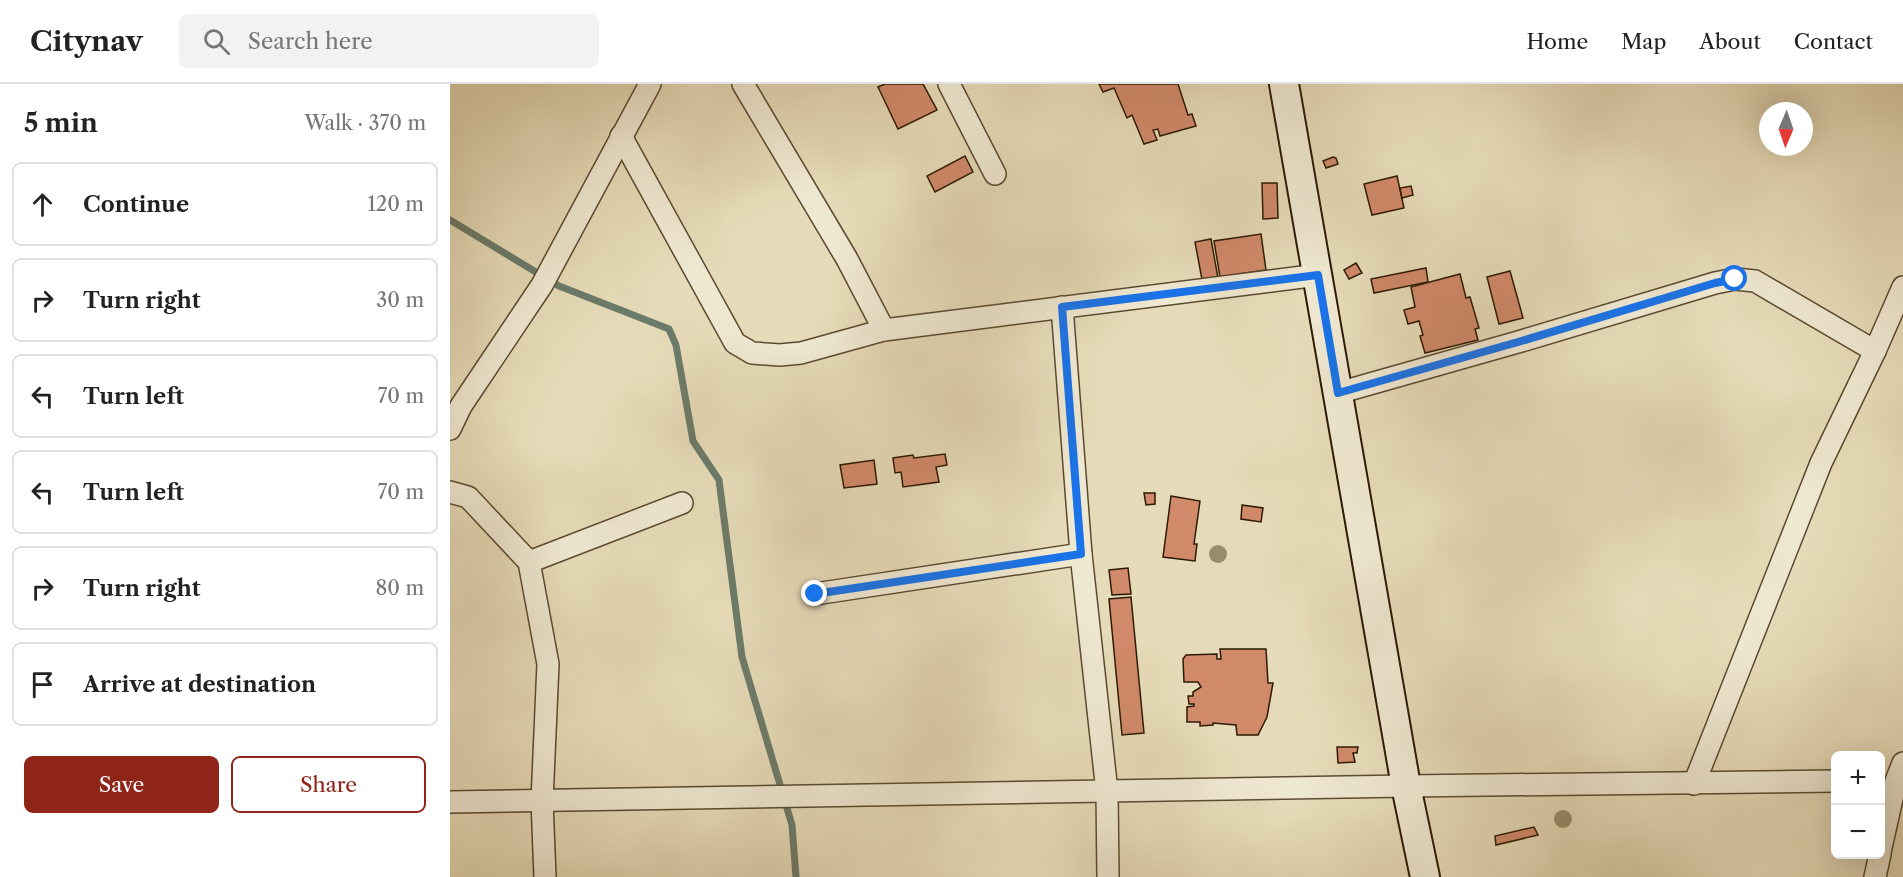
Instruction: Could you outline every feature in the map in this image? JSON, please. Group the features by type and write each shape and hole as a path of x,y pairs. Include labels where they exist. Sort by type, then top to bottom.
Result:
{"main road":[{"path":"1284,84 1406,786 1425,877"}],"street":[{"path":"450,429 461,406 542,285 650,84"},
{"path":"743,84 847,259 884,330"},
{"path":"949,84 995,174"},
{"path":"621,136 735,343 752,353 780,355 809,351 884,330 1318,275"},
{"path":"1338,393 1735,279 1755,281 1875,351"},
{"path":"1694,784 1821,463 1903,287"},
{"path":"1062,307 1081,554 1107,792 1108,877"},
{"path":"450,492 468,497 529,562 548,664 542,801 546,877"},
{"path":"529,562 682,503"},
{"path":"815,594 1081,554"},
{"path":"1885,829 1896,776"},
{"path":"450,802 1406,786 1831,782"},
{"path":"1875,877 1879,859"}],"building":[{"path":"885,84 923,84 937,110 898,129 878,87"},
{"path":"1099,84 1178,84 1188,115 1192,114 1196,126 1160,136 1158,129 1153,130 1157,140 1144,144 1132,115 1127,118 1114,88 1103,92"},
{"path":"965,156 973,172 935,192 927,176"},
{"path":"1336,158 1338,164 1326,168 1323,161"},
{"path":"1397,176 1404,208 1372,215 1364,184"},
{"path":"1262,183 1277,183 1278,218 1263,219"},
{"path":"1411,186 1413,195 1402,198 1400,188"},
{"path":"1261,234 1266,270 1220,277 1214,241"},
{"path":"1211,239 1218,278 1203,285 1195,242"},
{"path":"1356,263 1362,273 1349,279 1344,270"},
{"path":"1426,268 1428,282 1374,293 1371,279"},
{"path":"1510,271 1523,318 1499,324 1487,277"},
{"path":"1460,274 1466,298 1470,297 1479,328 1475,329 1478,340 1425,353 1419,321 1408,324 1404,310 1415,307 1411,287"},
{"path":"945,454 947,465 936,467 939,482 903,487 901,472 895,473 893,458"},
{"path":"874,460 877,484 844,488 840,465"},
{"path":"1144,493 1155,493 1155,504 1146,505"},
{"path":"1171,496 1200,501 1194,544 1197,544 1195,561 1163,557"},
{"path":"1242,505 1263,508 1261,522 1241,519"},
{"path":"1128,568 1131,594 1112,595 1109,570"},
{"path":"1131,597 1144,733 1122,735 1109,599"},
{"path":"1220,649 1266,649 1268,683 1273,683 1267,717 1258,735 1237,735 1236,725 1213,723 1213,725 1200,726 1200,722 1187,722 1187,707 1194,706 1194,704 1189,704 1188,696 1193,696 1193,692 1201,687 1198,682 1184,682 1183,659 1186,655 1217,654 1217,659 1221,659"},
{"path":"1337,747 1358,747 1357,753 1353,753 1355,762 1338,763"},
{"path":"1534,827 1538,835 1496,845 1495,836"}],"waterway":[{"path":"450,220 559,286 669,329 676,345 693,441 719,480 742,657 792,825 796,877"}],"route":[{"path":"815,594 1081,554 1062,307 1318,275 1338,393 1735,279"}]}
